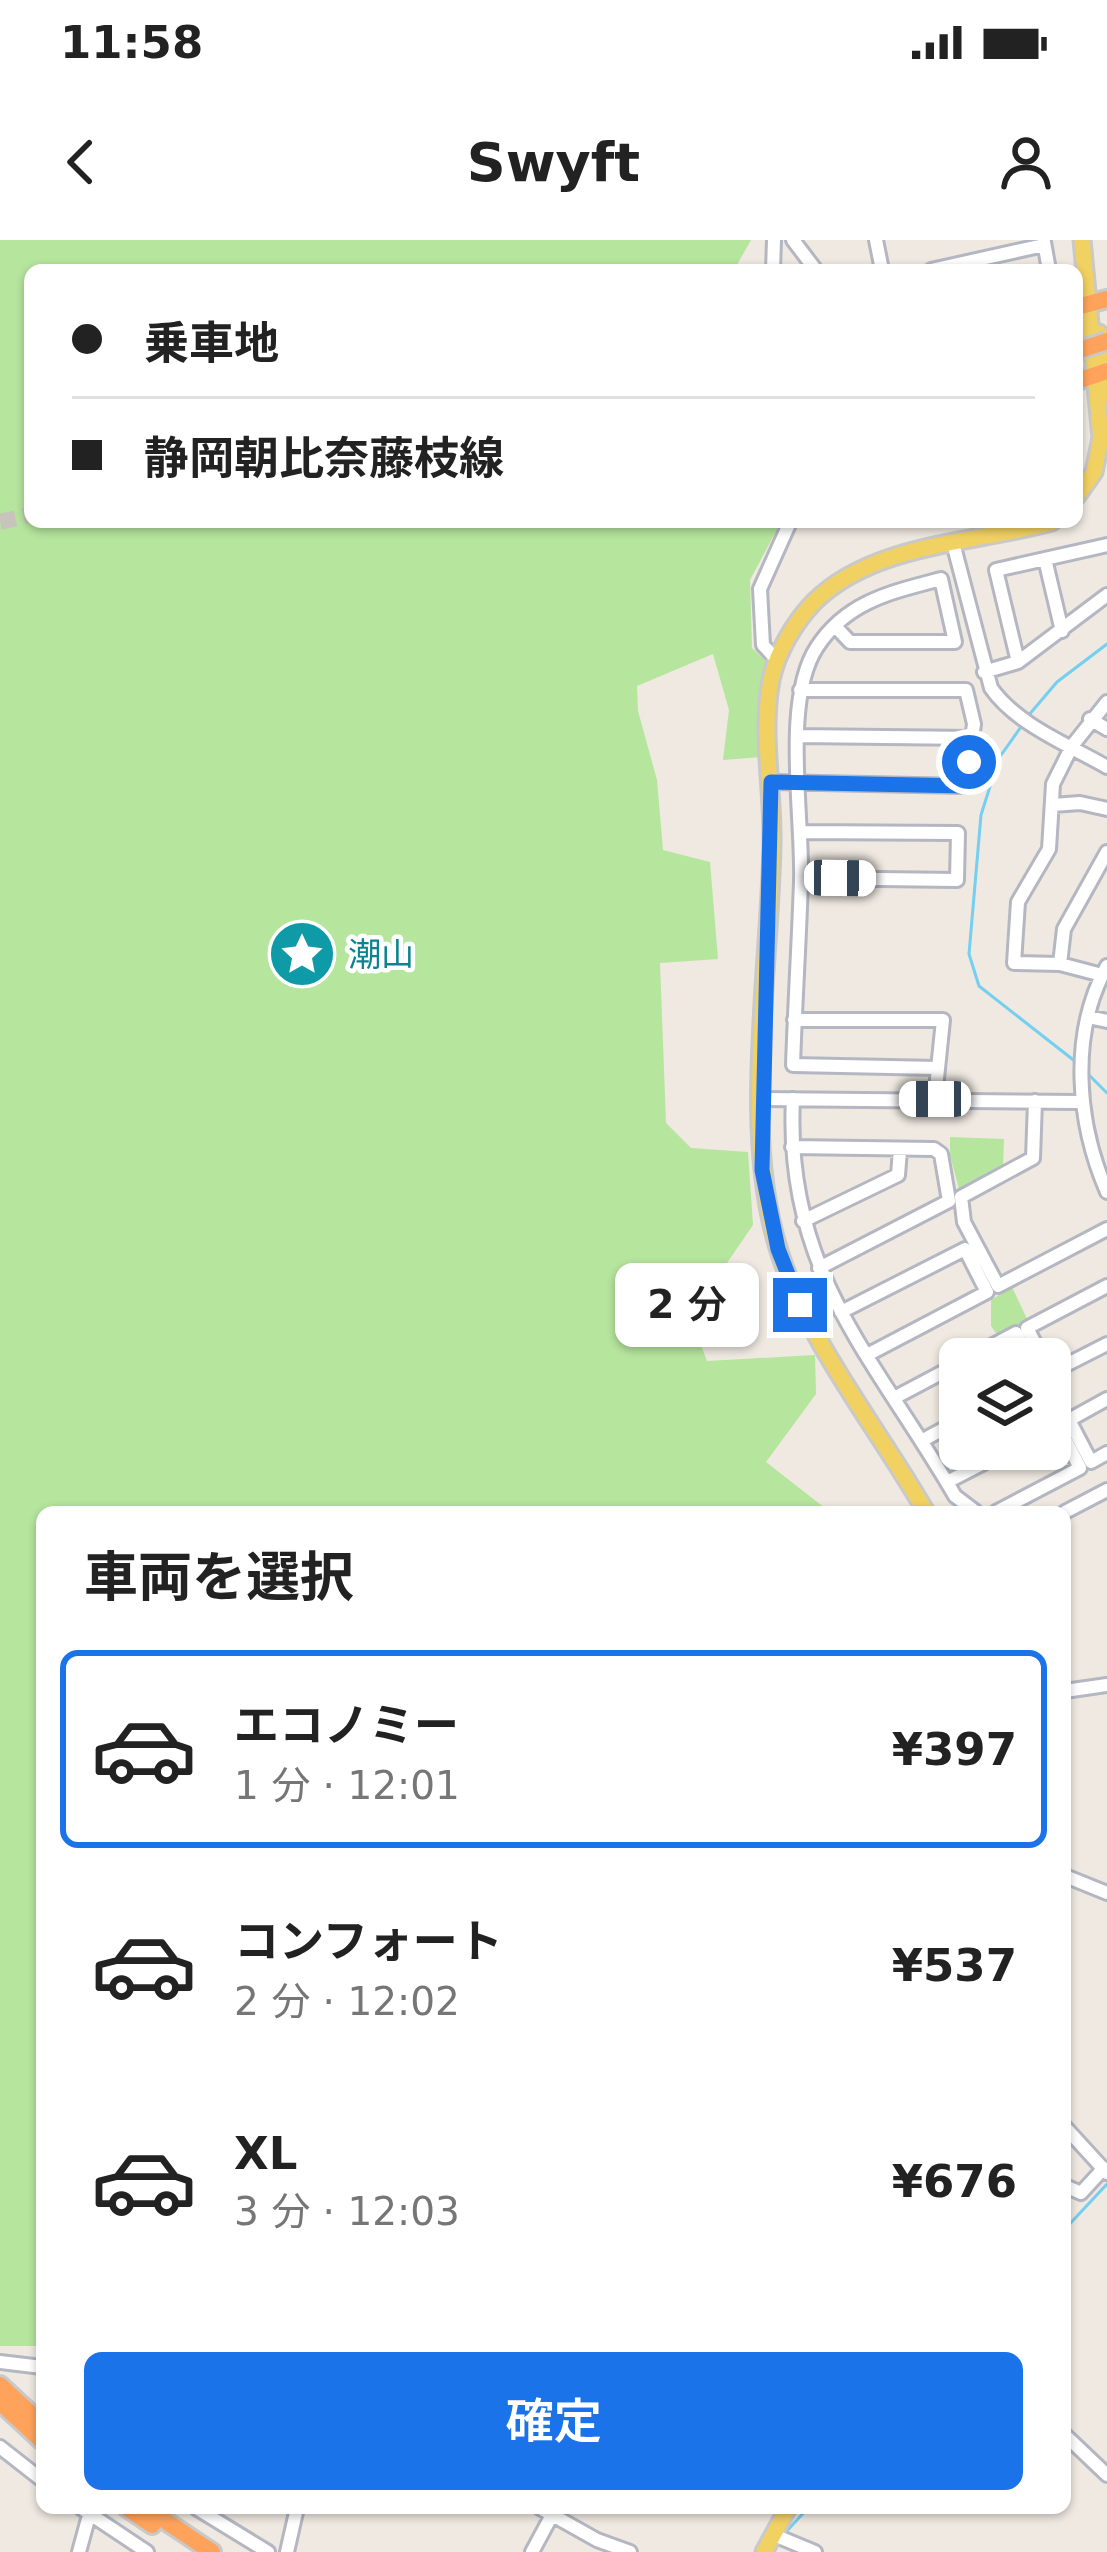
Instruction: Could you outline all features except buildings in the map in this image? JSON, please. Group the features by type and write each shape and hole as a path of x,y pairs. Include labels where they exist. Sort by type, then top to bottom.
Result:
{"highway":[{"path":"0,2385 10,2406 36,2434"},
{"path":"137,2514 192,2552"},
{"path":"155,2514 212,2552"}],"main road":[{"path":"1083,488 1100,455 1086,240"},
{"path":"1096,375 1107,395"},
{"path":"1083,502 1107,461"},
{"path":"922,1506 790,1283 762,1170 770,910 769,698 776,660 812,605 854,571 1004,528"},
{"path":"953,543 1024,528"},
{"path":"768,2546 785,2514"}],"street":[{"path":"955,264 1044,242"},
{"path":"776,660 763,645 760,590 787,528"},
{"path":"953,543 984,672 1001,702 1107,767"},
{"path":"1018,662 996,570 1107,545"},
{"path":"1045,559 1062,631"},
{"path":"835,626 850,643 956,642 941,579 874,597 854,608 835,626 818,646 800,690 801,878 793,1065 938,1068"},
{"path":"984,672 1018,662 1107,595"},
{"path":"771,782 965,786 973,738 966,690 800,690"},
{"path":"1107,702 1072,746 1053,784 1048,849 1018,902 1014,963 1104,971 1088,1017 1080,1085 1107,1192"},
{"path":"1090,719 1107,729"},
{"path":"797,736 973,738"},
{"path":"1052,805 1107,808"},
{"path":"800,832 958,833 957,880 801,878"},
{"path":"1060,964 1064,929 1107,852"},
{"path":"1088,1017 1107,1021"},
{"path":"794,1020 943,1020 935,1099"},
{"path":"761,1099 1082,1102"},
{"path":"793,1099 792,1148 803,1221 819,1268 902,1416 923,1440 955,1496 968,1506"},
{"path":"1035,1101 1033,1158 961,1197 964,1222 998,1286 1107,1229"},
{"path":"792,1148 934,1149 941,1154 949,1201 819,1268"},
{"path":"803,1221 898,1175 900,1150"},
{"path":"841,1312 964,1249 987,1292 867,1355"},
{"path":"1032,1338 1027,1328 1107,1286"},
{"path":"1071,1362 1107,1344"},
{"path":"894,1398 939,1374"},
{"path":"1107,1400 1069,1420 1090,1462 1107,1453"},
{"path":"923,1440 939,1431"},
{"path":"1008,1506 1081,1468 1071,1449"},
{"path":"947,1482 971,1470"},
{"path":"1071,1509 1107,1490"},
{"path":"1071,1690 1107,1685"},
{"path":"1071,1878 1107,1893"},
{"path":"1071,2133 1105,2170 1082,2193 1071,2188"},
{"path":"0,2362 36,2366"},
{"path":"1071,2441 1107,2475"},
{"path":"0,2446 36,2475"},
{"path":"79,2552 86,2514"},
{"path":"93,2514 147,2552"},
{"path":"206,2514 268,2552"},
{"path":"287,2552 296,2514"},
{"path":"532,2552 545,2514"},
{"path":"551,2514 630,2552"},
{"path":"768,2546 815,2552"}],"green space":[{"path":"0,240 751,240 737,264 24,264 24,528 778,528 750,580 752,648 768,663 761,757 723,760 729,710 713,654 637,686 638,711 657,780 663,850 710,862 718,959 660,963 666,1123 691,1148 748,1152 753,1225 690,1317 707,1361 815,1355 816,1394 766,1462 822,1506 36,1506 36,2346 0,2346"},
{"path":"950,1137 1004,1139 1003,1167 959,1189"},
{"path":"1012,1287 1028,1321 998,1336 991,1326 991,1300"}],"waterway":[{"path":"1028,716 1057,682 1107,644"},
{"path":"1023,724 999,758 981,815 969,954 979,986 1076,1062"},
{"path":"1087,1073 1107,1093"},
{"path":"1071,2223 1107,2184"},
{"path":"785,2533 802,2514"}],"tunnel":[{"path":"0,522 24,516"}],"place":[{"name":"潮山","path":"302,954"}],"route":[{"path":"800,1305 778,1249 760,1148 771,782 965,786 969,762"}]}
